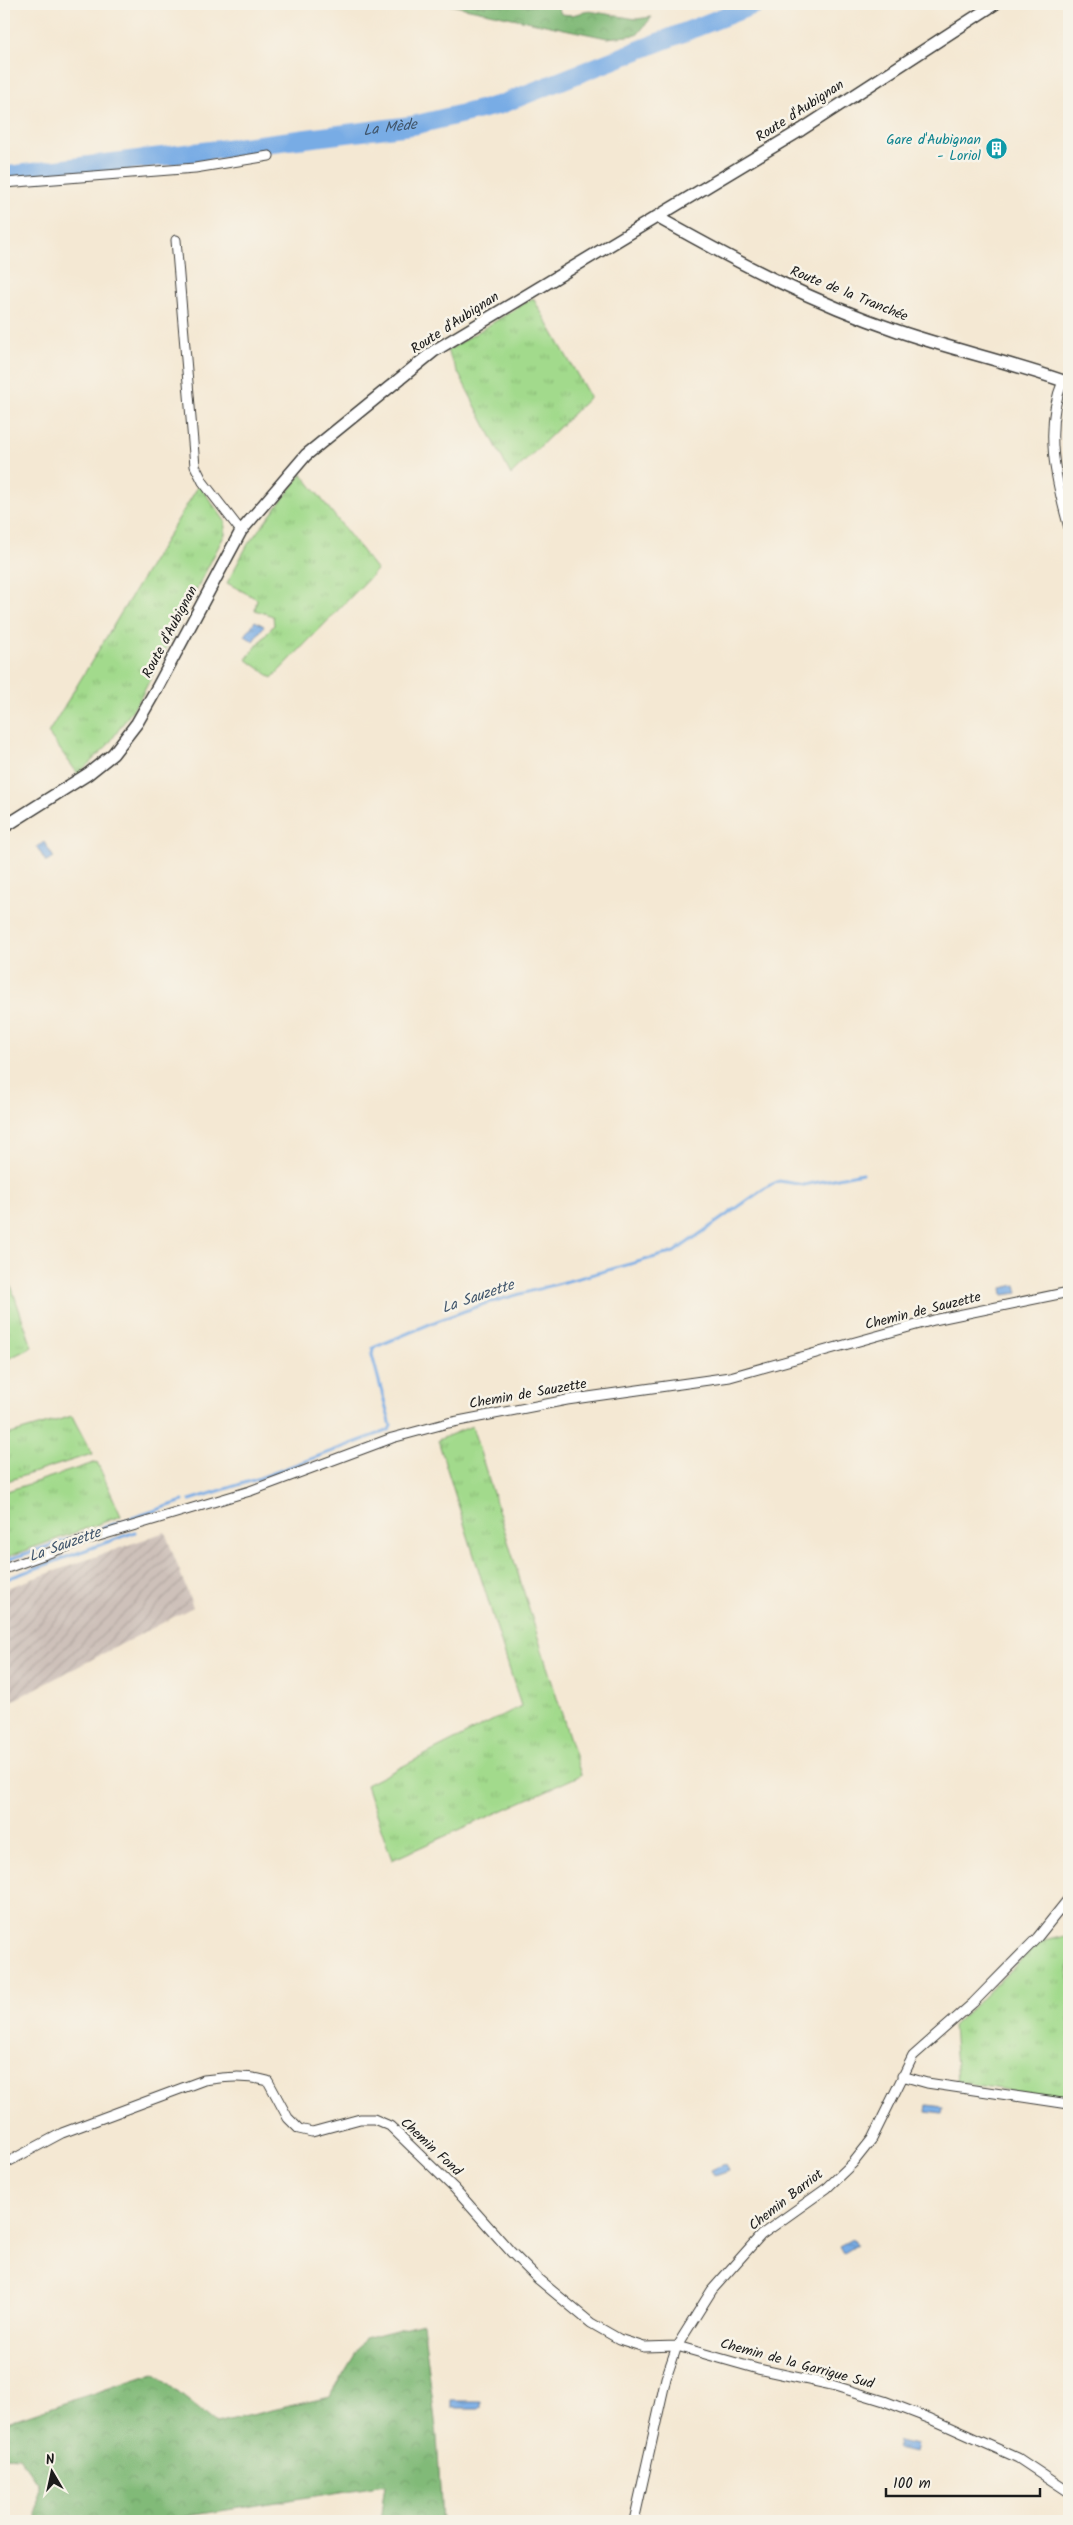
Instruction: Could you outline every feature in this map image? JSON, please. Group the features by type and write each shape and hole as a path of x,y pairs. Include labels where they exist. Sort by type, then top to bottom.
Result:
{"street":[{"name":"Route d'Aubignan","path":"4,827 88,774 113,754 137,723 241,532 306,455 434,351 801,130 995,4"},
{"path":"4,183 195,168 269,156"},
{"name":"Route de la Tranchée","path":"657,217 741,265 853,315 898,331 1066,382"},
{"path":"176,240 195,466 203,482 241,532"},
{"path":"1066,382 1052,422 1054,453 1069,528"},
{"name":"Chemin de Sauzette","path":"4,1569 82,1541 250,1491 392,1438 430,1427 549,1403 730,1377 934,1320 1069,1292"},
{"name":"Chemin Barriot","path":"634,2521 666,2378 677,2346 712,2290 761,2235 827,2188 853,2163 872,2139 902,2076 914,2056 973,2002 1037,1938 1069,1898"},
{"name":"Chemin Fond","path":"4,2164 62,2132 204,2080 228,2076 251,2077 268,2081 288,2118 299,2129 312,2132 360,2119 374,2119 390,2126 455,2188 538,2279 591,2323 619,2339 644,2347 677,2346"},
{"path":"902,2076 927,2083 1069,2104"},
{"name":"Chemin de la Garrigue Sud","path":"677,2346 758,2369 832,2385 884,2401 931,2419 1018,2458 1069,2492"}],"shaded area":[{"path":"165,1532 193,1607 4,1705 4,1589"}],"green space":[{"path":"446,4 532,6 535,4 557,4 561,14 572,15 589,11 636,19 652,17 637,35 607,38"},
{"path":"533,298 590,397 511,475 447,351"},
{"path":"302,474 377,570 272,678 246,659 274,625 273,616 255,610 257,599 227,583 248,544"},
{"path":"199,485 225,521 225,534 140,699 108,745 78,774 48,733"},
{"path":"4,1265 32,1347 4,1361"},
{"path":"72,1416 92,1454 4,1482 4,1436"},
{"path":"472,1426 581,1775 392,1860 366,1785 521,1706 438,1440"},
{"path":"97,1462 121,1516 4,1558 4,1492"},
{"path":"1069,1935 1069,2100 957,2082 953,2026 1040,1942"},
{"path":"423,2323 437,2436 442,2521 380,2521 385,2485 157,2521 37,2521 38,2484 19,2457 4,2456 4,2423 154,2373 216,2423 329,2397 365,2338"}],"water":[{"path":"255,621 264,626 253,641 245,636"},
{"path":"44,842 54,858 46,862 37,847"},
{"path":"1016,1285 1018,1293 1003,1295 1002,1288"},
{"path":"927,2105 943,2107 942,2114 926,2112"},
{"path":"725,2164 728,2171 714,2176 711,2170"},
{"path":"853,2239 857,2245 844,2253 840,2246"},
{"path":"451,2401 481,2401 481,2408 451,2408"},
{"path":"899,2440 917,2444 915,2453 897,2449"}],"waterway":[{"name":"La Mède","path":"4,176 415,125 499,105 756,4"},
{"name":"La Sauzette","path":"190,1500 257,1479 389,1430 391,1426 372,1355 373,1348 437,1321 484,1304 674,1252 768,1186 779,1181 804,1185 862,1173"},
{"path":"4,1561 183,1501"},
{"name":"La Sauzette","path":"4,1580 135,1532"}],"place":[{"name":"Gare d'Aubignan - Loriol","path":"997,148"}]}
